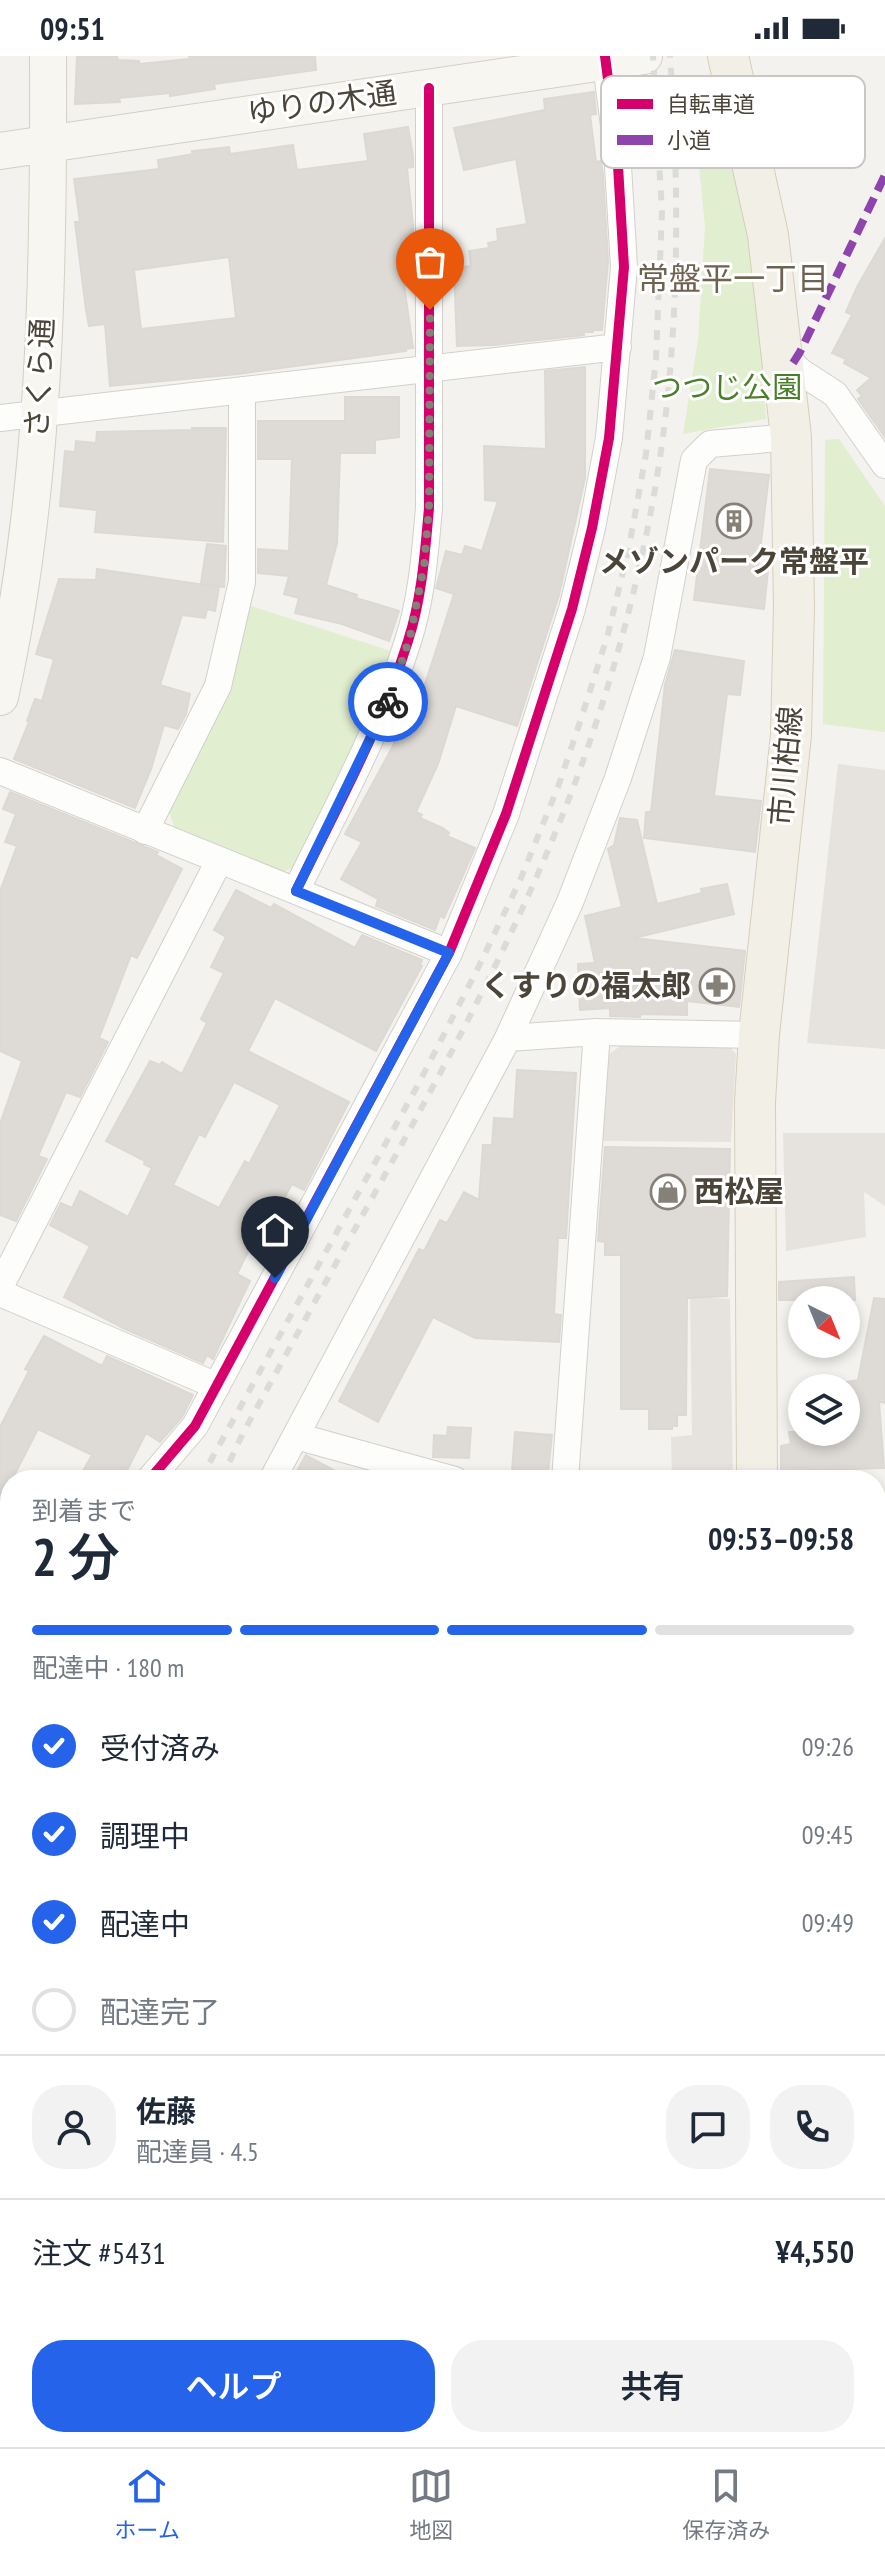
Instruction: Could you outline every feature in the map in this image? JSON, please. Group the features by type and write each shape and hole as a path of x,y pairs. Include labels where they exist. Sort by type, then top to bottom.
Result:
{"main road":[{"name":"市川柏線","path":"728,56 732,76"},
{"name":"市川柏線","path":"753,168 768,235 791,437 794,607 791,735 759,1035 754,1181 757,1470"}],"street":[{"name":"さくら通","path":"0,697 27,548 41,414 48,56"},
{"name":"ゆりの木通","path":"0,151 606,59 644,56"},
{"path":"296,891 386,707 410,637 424,566 429,508 429,88"},
{"path":"158,1470 195,1426 449,953 506,814 572,609 592,528 609,438 624,267 618,168"},
{"path":"0,418 618,347"},
{"path":"782,354 801,372 835,394 885,465"},
{"path":"145,831 218,686 242,582 242,390"},
{"path":"277,1470 508,1038 570,902 618,778 648,687 666,614 694,460 710,444 791,437"},
{"path":"0,771 449,953"},
{"path":"0,1287 219,861"},
{"path":"508,1038 597,1032 759,1035"},
{"path":"566,1470 597,1032"},
{"path":"0,1293 217,1386"},
{"path":"296,1436 419,1470"}],"green space":[{"name":"つつじ公園","path":"699,168 733,168 752,237 766,419 683,434 698,340 705,227"},
{"path":"839,439 885,506 885,732 823,724 825,440"},
{"path":"248,605 391,651 372,707 348,761 295,866 284,872 174,827 169,811 225,697"}],"shaded area":[{"path":"838,764 885,770 885,1049 807,1043"},
{"path":"728,1044 736,1054 731,1142 602,1141 606,1056 622,1045"},
{"path":"783,1133 885,1133 885,1206 864,1192 866,1237 786,1251"},
{"path":"690,1297 730,1299 733,1470 672,1470 671,1437 692,1435"}],"building":[{"path":"77,56 117,56 118,60 139,61 139,64 190,59 189,56 315,56 316,70 214,84 215,89 170,96 170,93 119,98 120,102 75,104"},
{"path":"594,92 596,114 590,115 596,162 601,161 603,175 608,261 602,330 584,332 584,335 457,346 454,268 471,266 469,251 489,248 488,243 498,241 497,229 527,224 516,159 464,170 454,128 545,110 544,99"},
{"path":"408,127 413,156 413,167 407,168 413,225 413,284 404,285 413,348 238,374 110,386 105,324 89,326 86,310 75,222 80,222 74,179 159,169 158,160 193,154 192,151 229,147 230,154 293,145 297,170 368,161 364,134","holes":["229,257 236,318 141,329 134,270"]},
{"path":"885,238 885,437 858,399 862,396 857,390 871,378 844,363 846,359 832,353 852,315 846,312 857,287"},
{"path":"585,367 585,478 559,595 517,726 456,706 438,764 416,812 422,815 420,818 443,828 449,833 447,836 475,848 444,918 440,916 435,930 376,906 378,899 341,879 362,842 345,834 393,746 409,697 420,700 454,594 436,588 446,551 462,555 465,546 482,551 498,501 485,500 484,446 546,449 545,371"},
{"path":"345,397 399,397 399,437 375,440 375,453 340,453 337,543 326,585 399,611 389,641 342,624 295,613 299,598 284,594 289,576 258,573 258,549 289,551 292,459 258,459 258,421 345,421"},
{"path":"226,428 223,542 95,532 97,510 60,506 65,451 75,452 76,441 96,443 97,432"},
{"name":"メゾンパーク常盤平","path":"710,469 769,475 758,568 768,570 764,609 694,600"},
{"path":"207,544 226,546 224,587 201,583"},
{"path":"97,569 219,587 215,611 207,609 205,618 182,615 160,685 190,694 186,714 178,729 164,725 135,808 14,759 35,699 42,701 54,659 36,654 59,579 96,580"},
{"path":"675,650 744,661 740,695 727,694 714,796 761,801 755,852 644,838 646,812 651,812 665,685"},
{"path":"10,792 158,852 156,855 182,869 137,958 131,955 99,1038 108,1042 80,1097 66,1092 38,1156 47,1159 16,1221 0,1215 0,1124 22,1061 0,1051 0,891 17,846 5,842 16,814 3,809"},
{"path":"620,818 637,820 657,904 727,884 734,914 634,938 745,951 739,1007 687,1001 687,1015 640,1014 640,1017 610,1016 610,1008 580,1010 578,964 595,963 585,916 622,907 608,849 614,845"},
{"path":"236,890 271,908 274,904 355,948 362,935 422,960 422,966 376,1051 275,998 248,1051 349,1102 304,1190 292,1184 273,1218 270,1217 266,1224 263,1222 237,1274 250,1281 213,1359 207,1355 203,1363 123,1328 64,1297 90,1246 50,1225 61,1203 72,1208 80,1191 128,1217 152,1168 144,1164 145,1161 106,1141 150,1061 160,1065 162,1062 182,1074 207,1023 201,1019 224,973 211,967 226,937 214,930","holes":["234,1082 280,1105 249,1164 245,1161 219,1208 173,1185 199,1134 205,1137"]},
{"path":"517,1070 576,1073 566,1238 558,1238 554,1314 561,1315 559,1342 475,1338 433,1317 378,1422 339,1401 419,1249 424,1251 440,1220 447,1223 464,1192 479,1200 483,1145 492,1145 494,1118 514,1119"},
{"path":"605,1147 730,1149 727,1296 687,1298 686,1415 677,1415 677,1426 672,1426 672,1429 649,1429 649,1409 621,1409 621,1255 605,1255 605,1242 598,1241"},
{"path":"854,1277 854,1286 788,1286 788,1300 779,1300 779,1282"},
{"path":"874,1298 885,1299 885,1403 879,1402 884,1468 781,1470 781,1446 860,1446 859,1374"},
{"path":"44,1336 102,1366 107,1356 193,1395 182,1417 160,1442 146,1433 127,1470 84,1470 92,1455 38,1429 17,1470 0,1470 0,1427 29,1371 25,1369"},
{"path":"448,1427 471,1428 469,1458 433,1457 434,1435 447,1436"},
{"path":"515,1432 552,1435 548,1470 512,1470"},
{"path":"306,1455 333,1470 298,1470"}],"railway":[{"path":"653,56 654,76"},
{"path":"670,56 671,76"},
{"path":"206,1470 419,1083 521,878 558,787 608,634 629,547 646,454 656,358 662,212 659,168"},
{"path":"226,1470 478,1001 549,848 589,744 636,581 658,469 674,320 676,168"}],"marked path":[{"path":"793,363 885,175"}],"cycle path":[{"path":"605,56 608,76"},
{"path":"296,891 385,705 413,625 420,592 429,508 429,88"},
{"path":"158,1470 195,1426 449,953 506,814 572,609 592,528 609,438 624,267 618,168"}],"way so far":[{"path":"388,702 410,637 424,566 429,508 430,310"}],"place":[{"name":"メゾンパーク常盤平","path":"734,521"},
{"name":"くすりの福太郎","path":"717,986"},
{"name":"西松屋","path":"668,1192"}],"district":[{"name":"常盤平一丁目","path":"733,279"}],"route":[{"path":"275,1278 449,953 296,891 388,702"}]}
